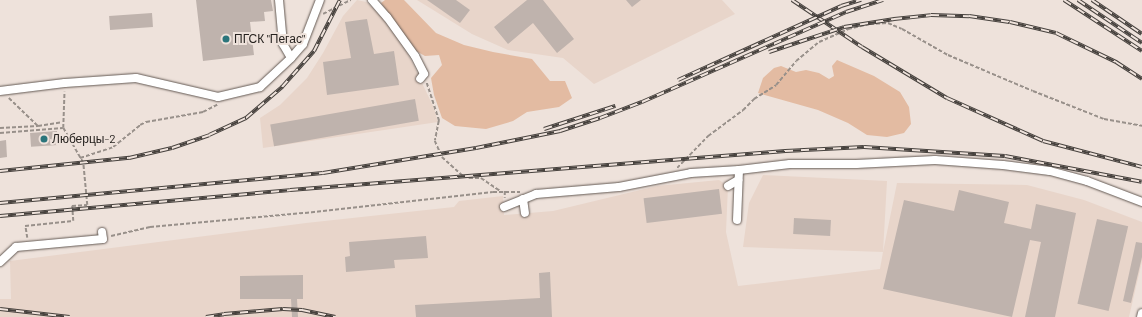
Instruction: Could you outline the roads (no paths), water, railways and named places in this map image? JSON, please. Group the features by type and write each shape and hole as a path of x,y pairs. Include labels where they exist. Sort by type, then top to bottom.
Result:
{"street":[{"path":"279,0 283,44 291,58"},
{"path":"0,91 65,83 136,78 218,97 260,87 291,58 303,44 320,0"},
{"path":"372,0 387,17 415,56 422,76"},
{"path":"504,207 536,194 619,187 691,173 739,170 790,164 856,164 935,160 1003,165 1050,171 1088,180 1142,202"},
{"path":"737,220 739,170"},
{"path":"728,186 738,180"},
{"path":"524,199 525,213"},
{"path":"0,262 16,247 102,236"},
{"path":"1141,317 1142,313"}],"railway":[{"path":"0,171 129,158 172,148 209,135 246,118 282,87 314,51 340,0"},
{"path":"792,0 862,47 947,98 1043,141 1142,167"},
{"path":"678,80 841,6 861,0"},
{"path":"0,203 323,173 476,148 560,131 642,102 846,12 883,0"},
{"path":"1064,0 1142,51"},
{"path":"1078,0 1142,43"},
{"path":"1092,0 1142,34"},
{"path":"769,52 844,27 931,15 969,16 1010,22 1056,33 1116,62 1142,79"},
{"path":"544,129 615,106"},
{"path":"0,216 290,190 785,151 864,147 1005,156 1142,182"},
{"path":"0,309 70,317"},
{"path":"206,317 283,309 302,310 335,317"}],"place":[{"name":"ПГСК \"Пегас\"","path":"226,39"},
{"name":"Люберцы-2","path":"44,139"}]}
